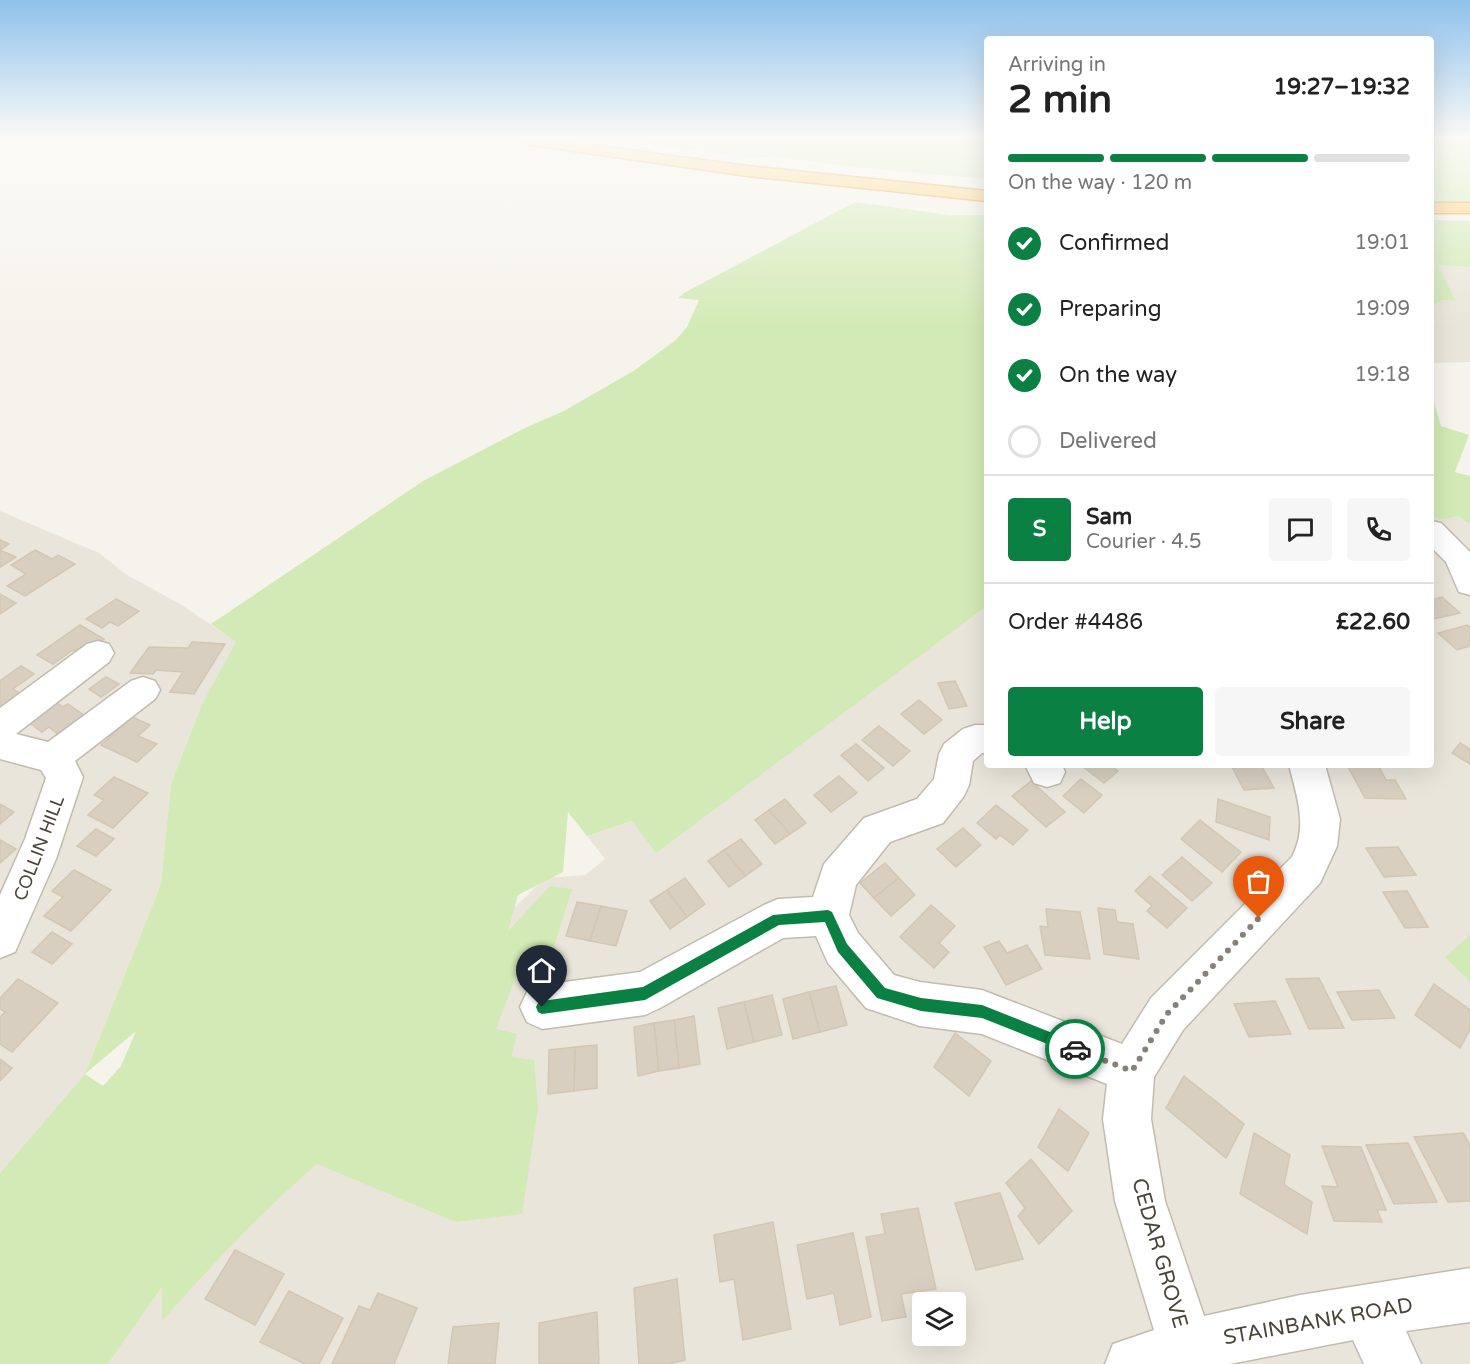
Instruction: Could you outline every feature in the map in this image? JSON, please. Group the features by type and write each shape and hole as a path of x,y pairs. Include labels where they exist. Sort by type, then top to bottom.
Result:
{"highway":[{"path":"1434,208 1470,208"},
{"path":"1434,217 1470,218"}],"street":[{"path":"1434,533 1460,558 1470,585"},
{"path":"0,727 98,653"},
{"path":"0,744 53,758 143,690"},
{"path":"984,739 975,739 957,754 951,785 930,811 877,830 838,877 828,916 843,948 881,993 921,1004 982,1012 1132,1071"},
{"name":"COLLIN HILL","path":"0,938 53,821 65,777 53,758"},
{"name":"CEDAR GROVE","path":"1187,1346 1140,1201 1127,1119 1132,1071 1167,1014 1306,870 1318,846 1321,819 1308,768"},
{"path":"542,1007 645,993 778,919 828,916"},
{"name":"STAINBANK ROAD","path":"1133,1364 1187,1346 1367,1311 1470,1295"},
{"path":"1367,1311 1393,1364"}],"shaded area":[{"path":"1438,265 1470,267 1470,362 1434,363 1434,305 1442,300 1455,301"},
{"path":"1434,501 1470,524 1470,1364 108,1364 245,1168 545,878 585,875 605,859 587,836 632,821 656,852 984,608 984,768 1434,768"},
{"path":"0,511 99,553 127,575 180,604 237,642 202,704 171,784 161,884 85,1074 0,1173"}],"green space":[{"path":"855,202 949,215 984,215 984,608 656,853 632,821 587,836 568,812 563,872 518,895 508,931 550,886 572,889 553,950 526,950 496,1029 517,1034 511,1057 534,1060 538,1108 522,1214 456,1222 317,1164 237,1240 162,1321 162,1287 108,1364 0,1364 0,1173 85,1074 161,884 171,784 202,704 236,642 211,624 423,481 527,427 564,411 635,370 676,340 687,327 699,300 678,298","holes":["136,1031 121,1066 103,1086 85,1074"]},
{"path":"1434,220 1470,221 1470,267 1438,265 1456,301 1442,300 1434,305"},
{"path":"1434,402 1441,426 1469,435 1455,472 1470,476 1470,524 1458,516 1434,518"},
{"path":"1470,935 1470,982 1445,957"}],"building":[{"path":"0,540 9,544 0,550"},
{"path":"0,550 16,557 0,567"},
{"path":"35,550 52,559 58,555 75,564 25,596 7,586 26,574 11,565"},
{"path":"0,594 16,603 0,614"},
{"path":"1442,597 1460,613 1434,619 1434,599"},
{"path":"116,599 139,611 118,626 110,622 102,628 86,619"},
{"path":"80,625 104,639 81,655 73,650 53,664 37,655"},
{"path":"1467,625 1470,627 1470,646 1457,650 1438,633"},
{"path":"192,642 225,644 194,694 170,692 183,672 156,670 153,674 130,673 149,647 188,648"},
{"path":"21,666 34,674 13,689 21,694 0,709 0,681"},
{"path":"106,677 119,684 101,697 89,689"},
{"path":"955,681 967,706 949,709 938,683"},
{"path":"919,700 942,720 924,734 901,714"},
{"path":"55,702 63,707 68,704 85,716 59,735 49,727 42,732 27,721"},
{"path":"132,717 150,725 138,736 157,744 137,762 101,745"},
{"path":"879,726 910,751 893,766 862,740"},
{"path":"1460,743 1470,749 1470,764 1452,753"},
{"path":"856,744 884,768 868,781 841,755"},
{"path":"1085,768 1114,768 1118,771 1104,783"},
{"path":"1233,768 1263,768 1274,788 1244,790"},
{"path":"1349,768 1380,768 1386,780 1395,780 1406,799 1365,798"},
{"path":"839,776 857,793 831,812 814,795"},
{"path":"114,777 148,793 113,828 88,815 104,800 94,795"},
{"path":"1081,779 1102,795 1084,813 1063,796"},
{"path":"1031,781 1065,812 1046,827 1012,796"},
{"path":"785,799 806,823 790,834 769,810"},
{"path":"1218,799 1270,817 1269,840 1216,822"},
{"path":"0,804 14,812 0,824"},
{"path":"996,805 1028,830 1013,845 1000,835 996,839 977,823"},
{"path":"769,810 790,834 775,844 755,820"},
{"path":"1200,820 1241,852 1222,872 1181,839"},
{"path":"963,828 981,845 956,867 937,849"},
{"path":"96,829 114,839 96,856 77,846"},
{"path":"741,839 762,864 745,876 724,850"},
{"path":"0,840 16,849 0,863"},
{"path":"1398,847 1416,875 1384,877 1366,848"},
{"path":"724,850 745,876 729,887 708,861"},
{"path":"1182,857 1212,883 1192,901 1162,875"},
{"path":"885,863 899,878 874,898 860,883"},
{"path":"74,870 111,890 71,931 44,916 63,897 52,891"},
{"path":"1150,876 1187,908 1167,928 1147,911 1152,906 1135,891"},
{"path":"685,878 705,904 687,917 667,890"},
{"path":"899,878 915,895 891,916 874,898"},
{"path":"667,890 687,917 670,929 650,901"},
{"path":"1407,891 1428,927 1405,928 1383,892"},
{"path":"577,902 601,906 590,941 566,936"},
{"path":"931,905 955,926 939,943 949,952 934,968 900,937"},
{"path":"601,906 627,911 616,946 590,941"},
{"path":"1098,908 1115,910 1117,922 1133,924 1139,959 1104,954"},
{"path":"1046,909 1080,912 1090,959 1045,955 1040,926 1048,927"},
{"path":"52,932 72,944 52,964 32,952"},
{"path":"999,941 1007,953 1027,945 1042,969 1006,985 984,947"},
{"path":"1319,978 1344,1028 1309,1029 1286,979"},
{"path":"18,979 58,1003 12,1052 0,1044 0,1017 5,1012 0,1009 0,998"},
{"path":"1434,984 1470,1010 1470,1030 1460,1048 1415,1015"},
{"path":"836,986 847,1025 820,1032 809,992"},
{"path":"1379,990 1395,1018 1352,1020 1337,992"},
{"path":"809,992 820,1032 793,1039 783,999"},
{"path":"772,995 782,1035 754,1042 744,1002"},
{"path":"1275,1001 1291,1034 1249,1037 1234,1004"},
{"path":"744,1002 754,1042 727,1049 718,1008"},
{"path":"694,1016 700,1064 679,1068 674,1020"},
{"path":"674,1020 679,1068 659,1071 654,1023"},
{"path":"654,1023 659,1071 638,1076 634,1027"},
{"path":"955,1033 991,1061 969,1096 934,1067"},
{"path":"597,1045 597,1088 574,1091 575,1047"},
{"path":"575,1047 574,1091 548,1094 549,1050"},
{"path":"0,1059 12,1068 0,1081"},
{"path":"1184,1076 1244,1124 1226,1158 1166,1108"},
{"path":"1059,1109 1089,1133 1068,1171 1038,1147"},
{"path":"1254,1133 1290,1155 1284,1185 1312,1202 1307,1234 1240,1194"},
{"path":"1463,1133 1470,1145 1470,1201 1448,1202 1414,1137"},
{"path":"1408,1143 1437,1202 1394,1204 1366,1145"},
{"path":"1322,1146 1361,1147 1386,1210 1377,1210 1382,1222 1334,1221 1322,1186 1338,1187"},
{"path":"1031,1159 1072,1211 1039,1244 1018,1216 1025,1208 1006,1183"},
{"path":"1000,1193 1023,1259 976,1270 955,1203"},
{"path":"918,1208 936,1289 901,1294 906,1317 882,1321 866,1237 885,1234 881,1214"},
{"path":"773,1222 791,1329 743,1340 734,1279 720,1282 714,1235"},
{"path":"853,1233 871,1317 840,1325 834,1293 807,1299 797,1245"},
{"path":"235,1250 284,1274 255,1325 205,1299"},
{"path":"677,1279 685,1360 669,1364 639,1364 634,1288"},
{"path":"289,1291 343,1318 319,1364 305,1364 260,1342"},
{"path":"378,1293 417,1308 394,1364 332,1364 359,1306 370,1310"},
{"path":"597,1312 599,1364 539,1364 539,1323"},
{"path":"499,1323 495,1364 448,1364 453,1327"}],"way so far":[{"path":"1075,1049 1132,1071 1167,1014 1259,918"}],"route":[{"path":"542,1007 645,993 778,919 828,916 843,948 881,993 921,1004 982,1012 1075,1049"}]}
